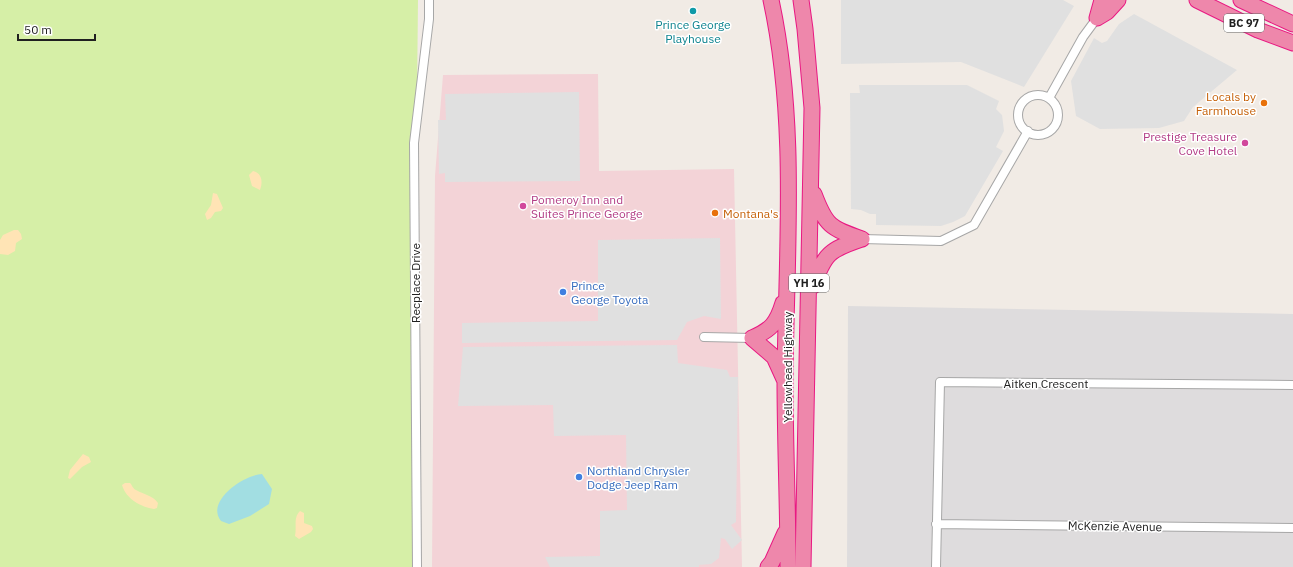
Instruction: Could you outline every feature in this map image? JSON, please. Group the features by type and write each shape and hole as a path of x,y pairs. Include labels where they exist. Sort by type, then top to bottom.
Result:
{"highway":[{"name":"Yellowhead Highway","path":"771,0 779,51 788,142 789,176 785,381 788,567"},
{"name":"Yellowhead Highway","path":"801,0 812,108 804,567"},
{"path":"1097,18 1102,0"},
{"path":"1097,18 1118,0"},
{"name":"BC 97","path":"1197,0 1258,30 1293,43"},
{"name":"BC 97","path":"1241,0 1293,24"},
{"path":"810,186 820,211 832,227 862,238"},
{"path":"809,296 818,272 827,255 841,246 862,238"},
{"path":"785,381 774,357 752,338 767,332 776,322 787,291"},
{"path":"768,567 778,550 788,524"}],"street":[{"name":"Recplace Drive","path":"417,567 414,143 429,19 429,0"},
{"path":"1049,98 1084,37 1097,18"},
{"path":"1034,95 1049,98 1058,110 1056,125 1048,132 1042,134 1036,134 1028,131 1021,124 1019,118 1020,106 1028,98 1034,95"},
{"path":"862,238 941,241 974,225 1028,131"},
{"path":"704,337 752,338"},
{"name":"Aitken Crescent","path":"936,524 940,382 1293,385"},
{"path":"936,524 936,567"},
{"name":"McKenzie Avenue","path":"936,524 1293,528"}],"shaded area":[{"path":"841,0 1063,0 1074,6 1024,87 961,62 841,64"},
{"path":"1134,14 1237,70 1193,107 1184,121 1159,128 1100,129 1076,116 1071,81 1094,38 1102,43 1107,41 1119,24"},
{"path":"598,74 599,171 734,169 742,567 432,567 435,176 443,75"},
{"path":"859,85 967,85 999,101 996,109 1002,115 1004,131 996,147 1003,151 965,216 941,226 876,225 876,214 851,209 850,93 860,93"},
{"path":"579,92 580,181 445,182 445,173 439,174 438,120 446,120 445,94"},
{"path":"720,238 721,319 704,316 687,322 677,340 462,343 462,323 598,321 598,240"},
{"path":"848,306 1293,314 1293,567 847,567"},
{"path":"677,345 678,363 727,370 730,377 738,377 736,522 731,525 742,540 732,549 725,539 721,538 719,558 711,564 699,565 699,567 550,567 545,557 600,556 600,511 627,510 626,435 554,436 553,405 458,406 463,347"}],"green space":[{"path":"0,0 418,0 412,567 0,567"}],"sand":[{"path":"253,171 256,172 261,178 260,190 252,186 249,175"},
{"path":"213,193 217,194 223,208 221,211 215,212 211,218 207,220 205,214 211,205"},
{"path":"14,230 18,230 22,239 16,243 15,251 8,255 0,254 0,240 3,235"},
{"path":"83,454 89,457 91,462 82,467 70,479 68,478 70,470"},
{"path":"125,483 130,483 133,488 153,498 158,503 157,508 149,508 135,502 124,490 122,485"},
{"path":"300,511 304,513 304,523 312,526 313,529 311,532 299,539 295,536 296,519"}],"water":[{"path":"262,474 272,489 269,504 250,516 229,524 221,521 217,513 218,505 222,498 237,484 254,475"}],"place":[{"name":"Prince George Playhouse","path":"693,11"},
{"name":"Locals by Farmhouse","path":"1264,103"},
{"name":"Prestige Treasure Cove Hotel","path":"1245,143"},
{"name":"Pomeroy Inn and Suites Prince George","path":"523,206"},
{"name":"Montana's","path":"715,213"},
{"name":"Prince George Toyota","path":"563,292"},
{"name":"Northland Chrysler Dodge Jeep Ram","path":"579,477"}]}
